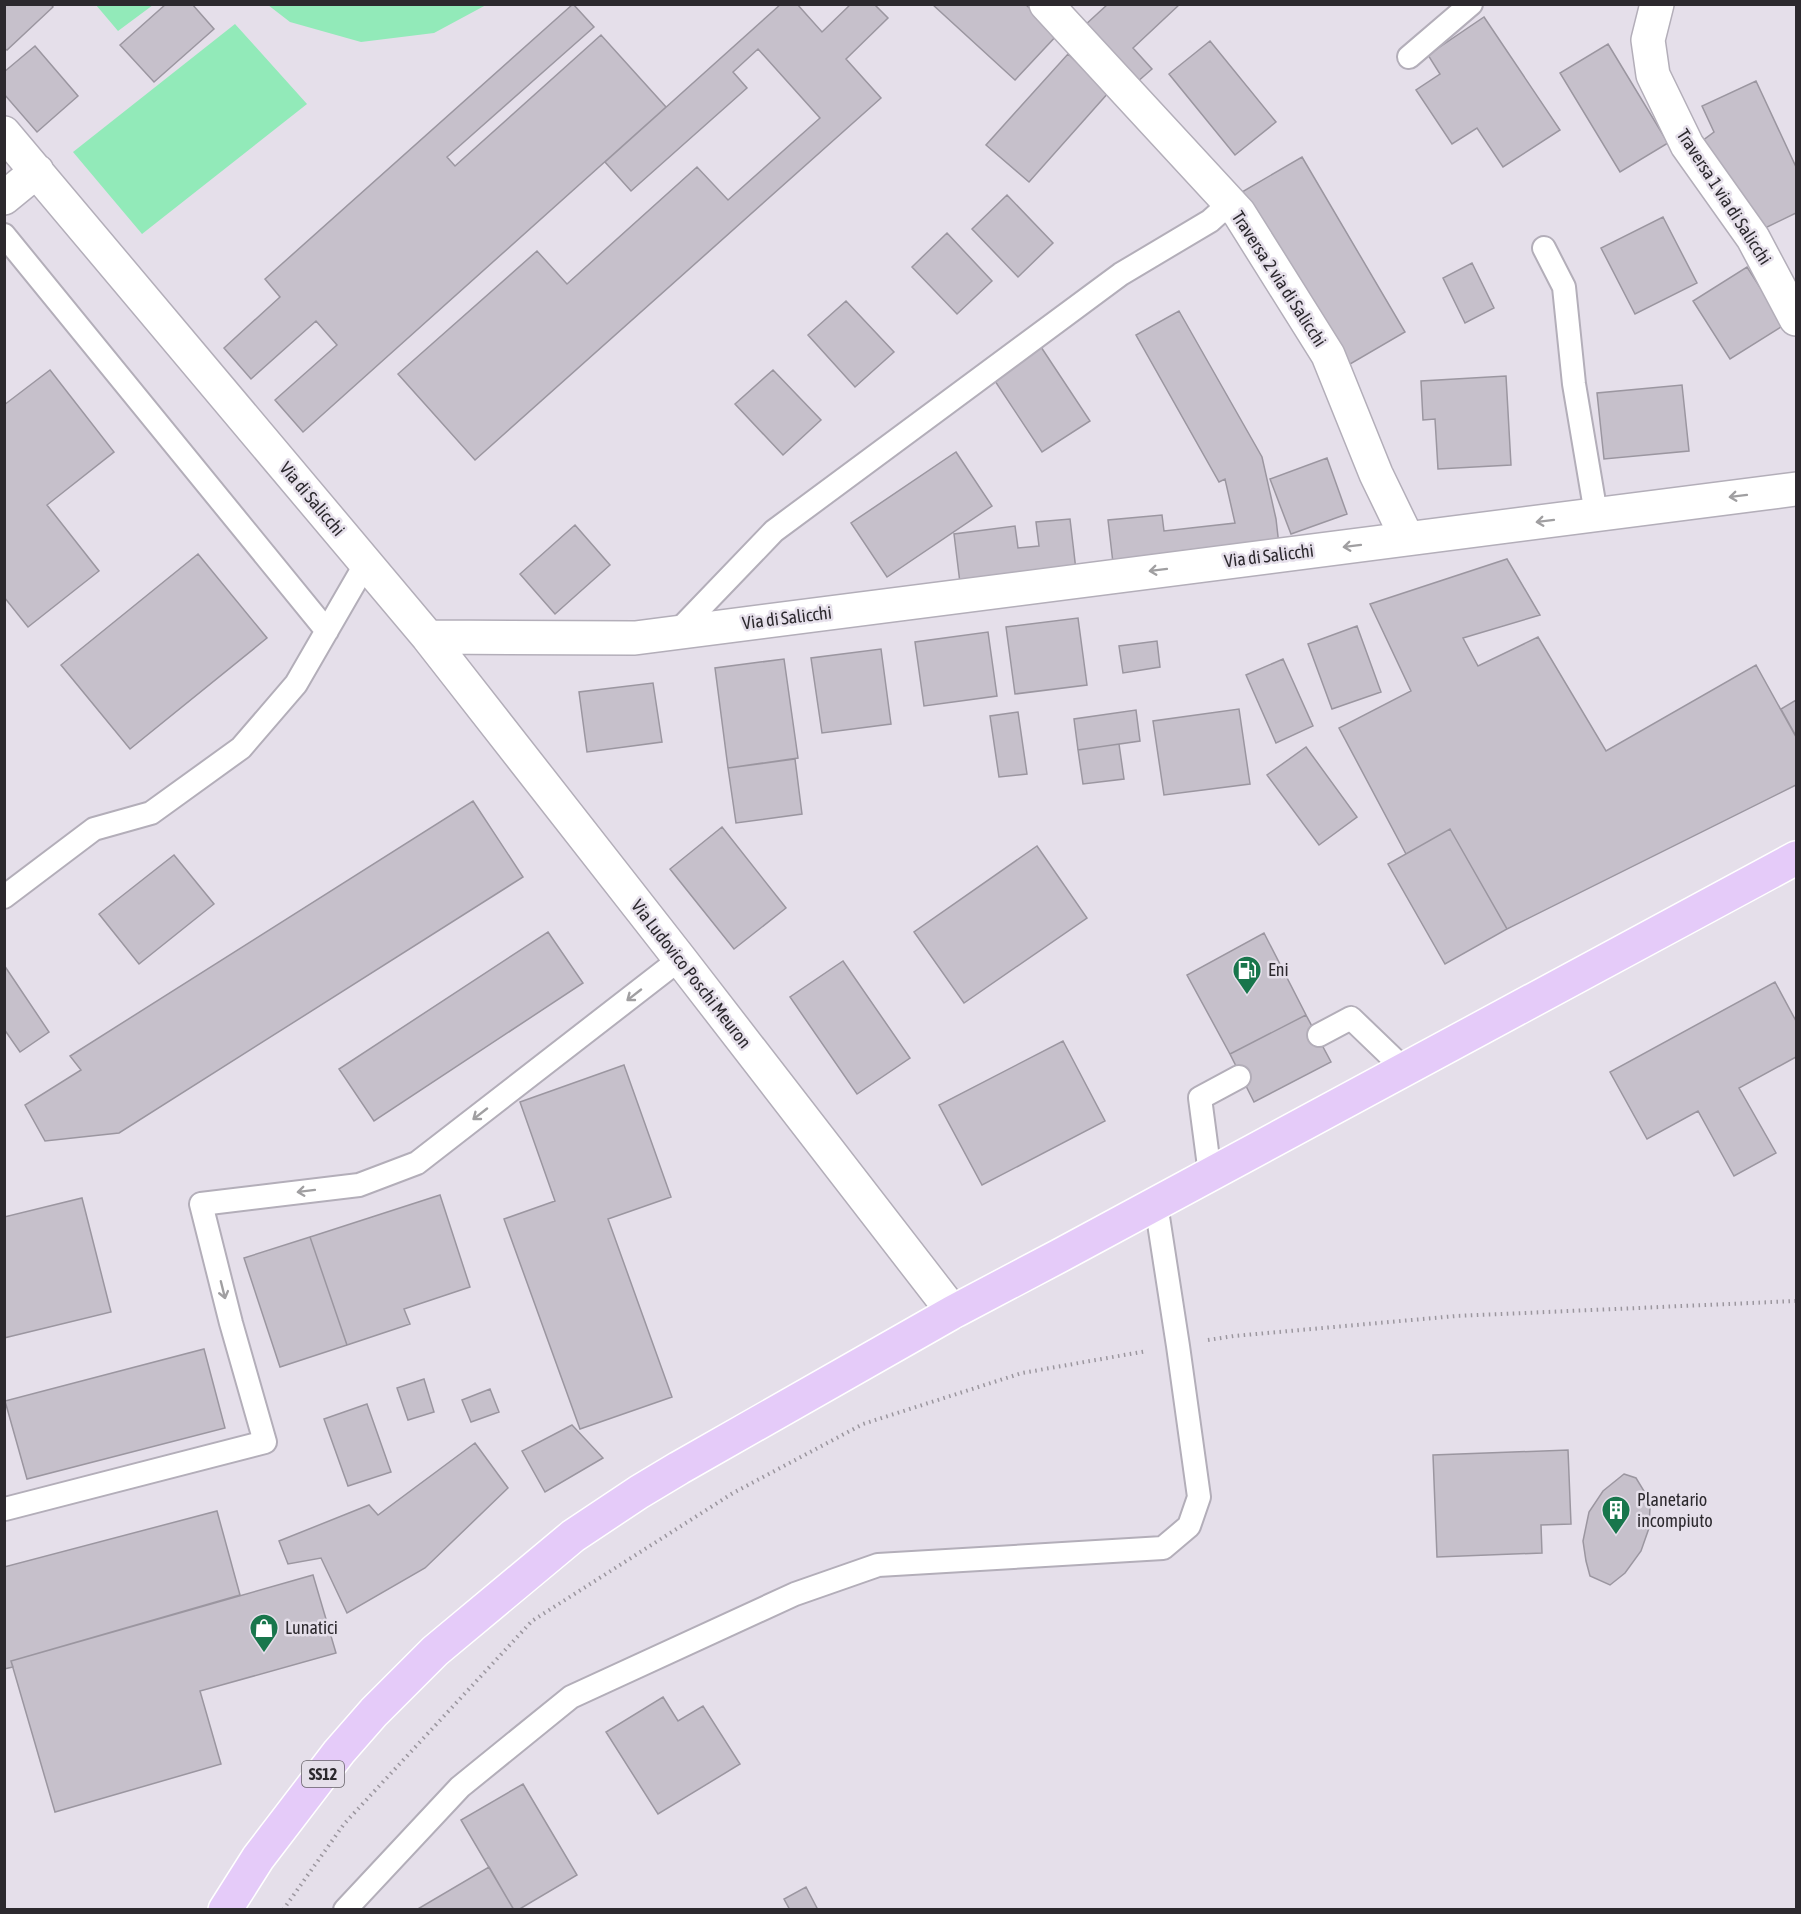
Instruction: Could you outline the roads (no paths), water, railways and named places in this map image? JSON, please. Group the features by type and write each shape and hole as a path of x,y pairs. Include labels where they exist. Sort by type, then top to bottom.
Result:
{"main road":[{"path":"953,1312 1797,858"},
{"name":"SS12","path":"225,1910 258,1858 339,1752 374,1712 435,1651 573,1536 639,1492 953,1312"}],"street":[{"name":"Traversa 2 via di Salicchi","path":"1046,4 1239,213 1328,355 1376,474 1407,538"},
{"name":"Traversa 1 via di Salicchi","path":"1657,4 1648,40 1653,75 1687,145 1754,238 1797,319"},
{"name":"Via di Salicchi","path":"4,134 428,637 634,638 1797,489"},
{"path":"4,198 37,171"},
{"name":"Via Ludovico Poschi Meuron","path":"428,637 953,1312"}],"lane":[{"path":"1409,57 1471,4"},
{"path":"677,632 774,531 1121,274 1210,221 1230,204"},
{"path":"4,235 327,631"},
{"path":"1544,248 1564,287 1574,384 1596,514"},
{"path":"4,897 94,830 151,813 241,748 296,684 366,563"},
{"path":"5,1509 265,1442 231,1323 201,1204 359,1185 417,1163 680,959"},
{"path":"1319,1035 1351,1018 1404,1069"},
{"path":"1210,1174 1200,1098 1239,1077"},
{"path":"345,1910 460,1787 571,1697 795,1594 878,1565 1163,1548 1189,1526 1199,1497 1156,1204"}],"place":[{"name":"Eni","path":"1247,996"},
{"name":"Planetario incompiuto","path":"1616,1536"},
{"name":"Lunatici","path":"264,1654"}]}
